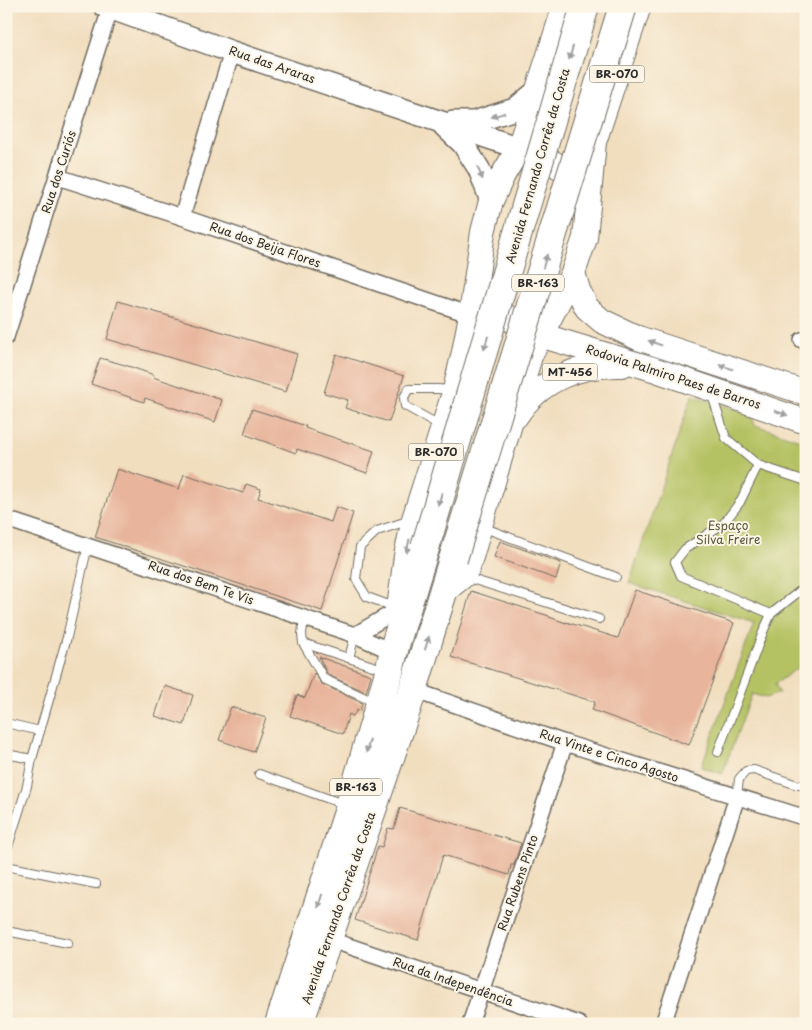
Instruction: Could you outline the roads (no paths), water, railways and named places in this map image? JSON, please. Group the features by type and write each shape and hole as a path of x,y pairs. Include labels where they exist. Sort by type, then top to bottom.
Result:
{"highway":[{"name":"Avenida Fernando Corrêa da Costa","path":"279,1024 350,806 585,6"},
{"name":"Avenida Fernando Corrêa da Costa","path":"299,1024 453,576 623,6"}],"main road":[{"name":"Avenida Fernando Corrêa da Costa","path":"393,655 406,556 414,519 455,390 471,315 483,232 491,201 502,175 519,148 565,6"},
{"name":"Avenida Fernando Corrêa da Costa","path":"453,576 468,567 530,356 573,273 585,238 594,142 639,6"},
{"path":"519,148 552,160 574,179 585,192 588,201"},
{"name":"BR-070","path":"479,262 481,284 493,302 506,317 540,335"},
{"name":"Rodovia Palmiro Paes de Barros","path":"573,273 578,290 587,308 602,322 638,338 806,393"},
{"name":"Rodovia Palmiro Paes de Barros","path":"540,335 652,369 806,422"},
{"name":"MT-456","path":"510,426 529,399 569,372 605,365 625,365 652,369"}],"street":[{"name":"Rua das Araras","path":"109,7 232,52 519,148"},
{"name":"Rua dos Curiós","path":"6,337 58,177 109,7"},
{"path":"182,217 232,52"},
{"path":"440,122 474,122 514,110 538,89"},
{"path":"440,122 463,144 479,169 491,201"},
{"name":"Rua dos Beija Flores","path":"58,177 471,315"},
{"name":"Rua dos Bem Te Vis","path":"6,519 355,635 393,655"},
{"path":"355,635 399,609"},
{"name":"Rua Vinte e Cinco Agosto","path":"413,690 565,743 806,818"},
{"name":"Rua Rubens Pinto","path":"470,1024 565,743"},
{"path":"663,1024 737,796"},
{"name":"Rua da Independência","path":"328,939 579,1024"}],"lane":[{"path":"710,388 726,438 758,465 806,482"},
{"path":"444,427 405,406 404,397 409,390 455,390"},
{"path":"758,465 740,502 724,523 685,549 675,562 682,576 771,614"},
{"path":"399,609 367,596 356,579 360,547 377,531 414,519"},
{"path":"480,527 616,577"},
{"path":"7,848 27,786 32,759 66,637 88,545"},
{"path":"453,576 599,619"},
{"path":"718,752 771,614 801,590 806,578"},
{"path":"304,618 303,643 324,679 380,704"},
{"path":"349,658 355,635"},
{"path":"303,643 349,658 393,655"},
{"path":"6,723 40,731"},
{"path":"6,754 32,759"},
{"path":"737,796 739,779 746,771 754,770 798,785 806,785"},
{"path":"259,774 350,806"},
{"path":"6,821 15,824"},
{"path":"6,866 96,884"},
{"path":"6,931 68,943"}],"park label":[{"name":"Espaço Silva Freire","path":"728,533"}]}
